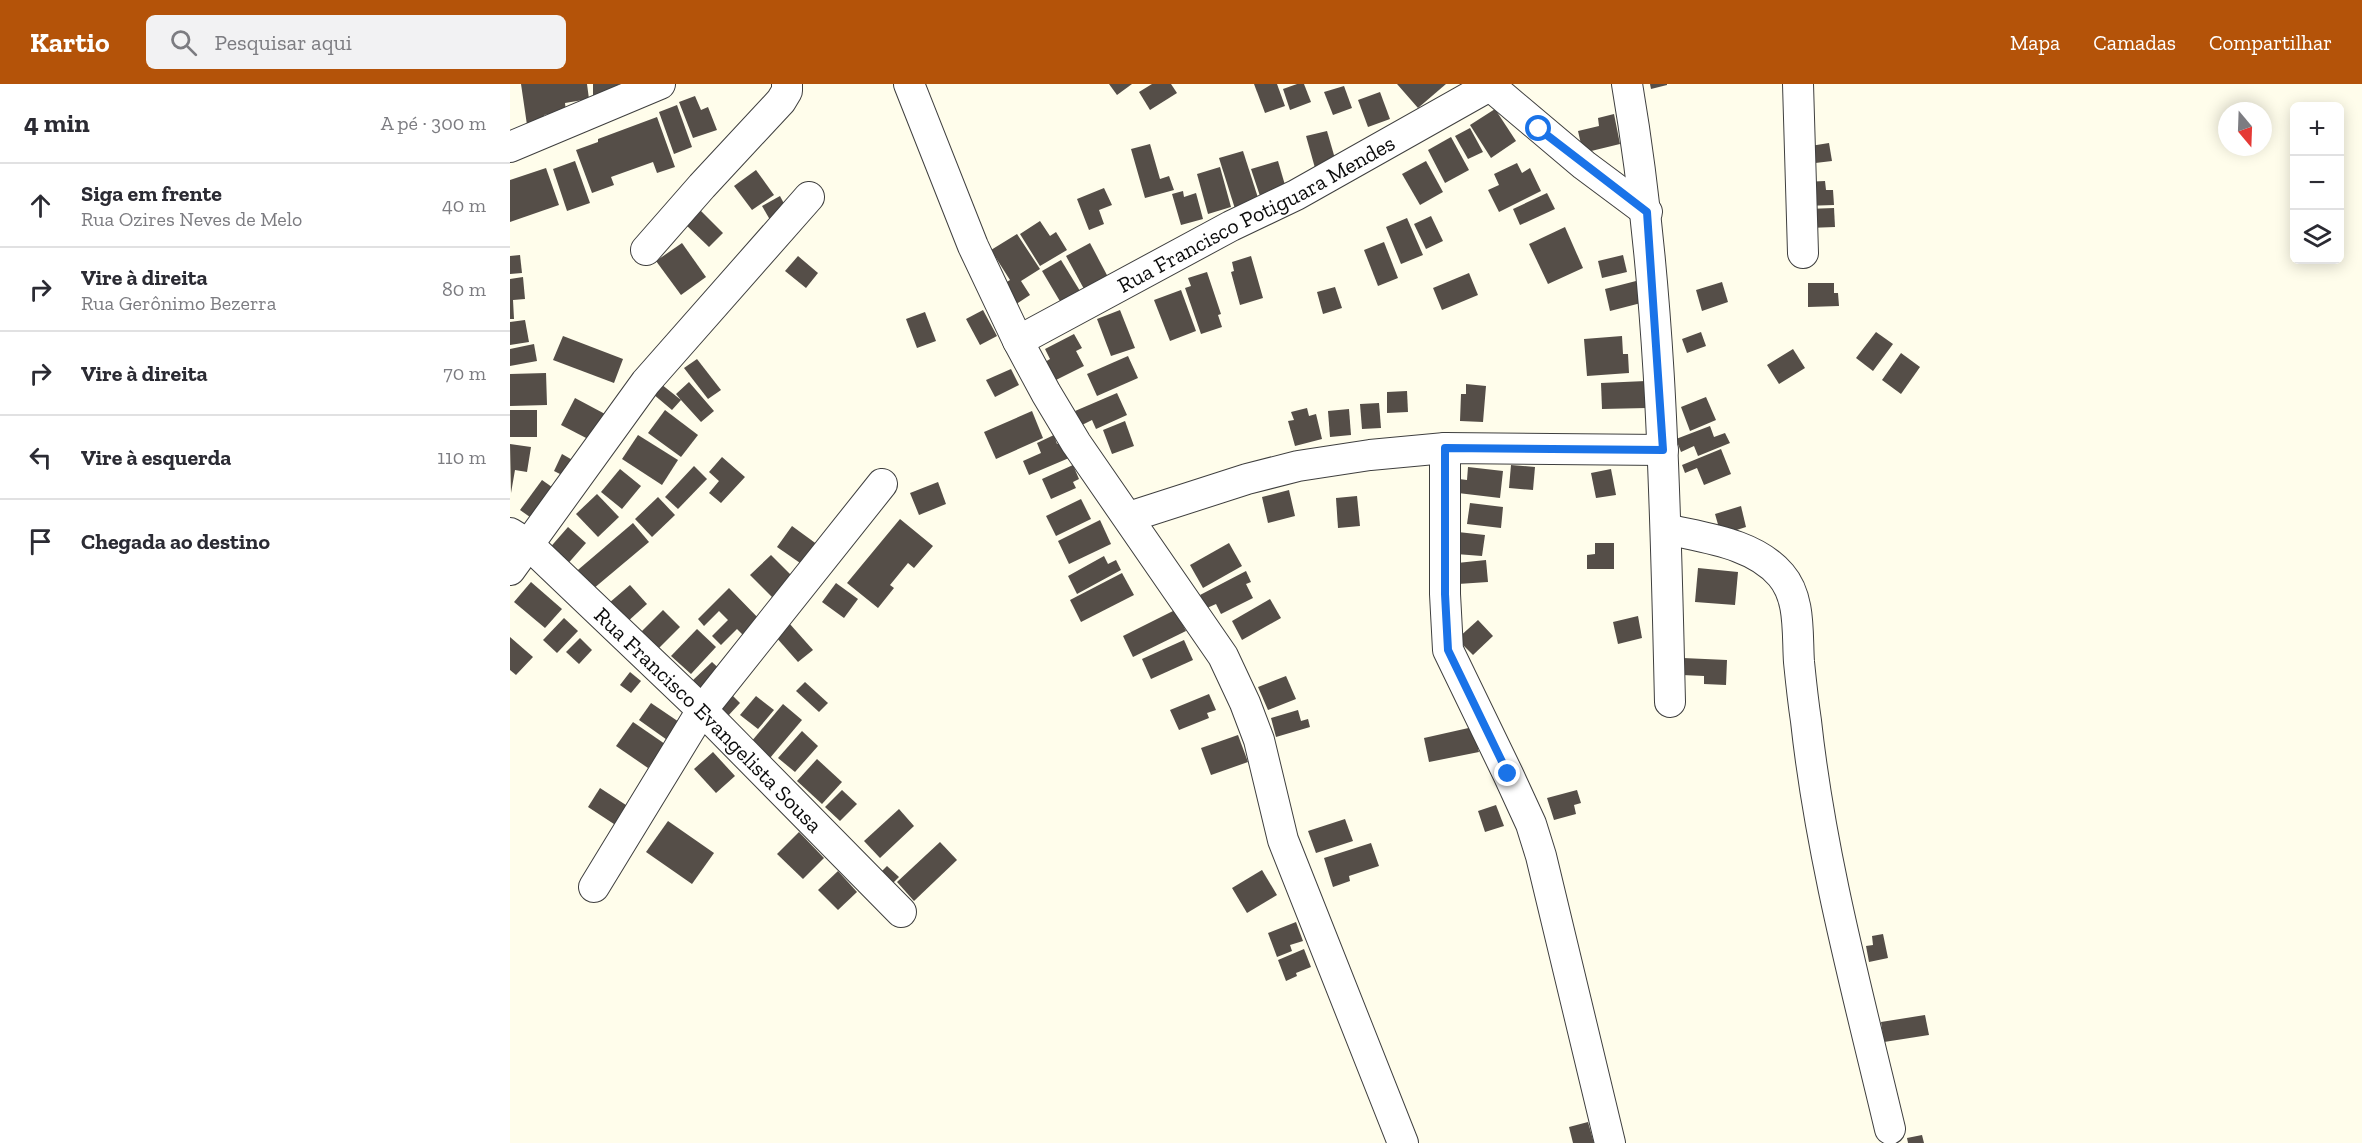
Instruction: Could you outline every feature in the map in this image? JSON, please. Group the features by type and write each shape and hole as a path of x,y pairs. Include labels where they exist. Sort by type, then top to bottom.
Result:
{"street":[{"path":"510,147 660,84"},
{"path":"646,250 781,101 787,91 787,84"},
{"path":"909,84 973,246 1018,341 1046,393 1076,443 1223,656 1245,703 1258,740 1283,840 1403,1143"},
{"path":"1491,84 1575,158 1647,212"},
{"name":"Rua Francisco Potiguara Mendes","path":"1018,341 1231,226 1317,183 1491,84"},
{"path":"1627,84 1647,212 1663,450 1670,702"},
{"path":"1798,84 1803,252"},
{"path":"510,570 519,538 646,382 809,197"},
{"path":"1129,517 1247,479 1298,466 1370,455 1445,448 1663,450"},
{"path":"1445,448 1445,594 1448,650 1531,824 1541,856 1610,1143"},
{"path":"594,887 702,710 882,484"},
{"path":"1666,529 1728,543 1762,558 1782,576 1793,596 1809,752 1828,866 1890,1129"},
{"name":"Rua Francisco Evangelista Sousa","path":"519,538 702,710 901,912"}],"building":[{"path":"521,84 587,84 589,99 565,103 566,112 544,115 545,122 527,125"},
{"path":"593,84 618,84 619,93 593,95"},
{"path":"1109,84 1132,84 1117,95"},
{"path":"1152,84 1171,84 1177,93 1150,110 1139,92"},
{"path":"1254,84 1277,84 1285,106 1265,113"},
{"path":"1304,84 1311,102 1290,110 1283,89"},
{"path":"1397,84 1446,84 1418,108"},
{"path":"1650,84 1667,84 1667,85 1651,89"},
{"path":"1344,86 1352,108 1333,115 1324,92"},
{"path":"1380,92 1390,119 1368,127 1358,100"},
{"path":"695,96 701,110 708,107 717,130 693,138 679,102"},
{"path":"677,105 692,147 674,154 659,112"},
{"path":"1495,109 1516,141 1491,158 1470,125"},
{"path":"1614,114 1620,144 1583,153 1578,131 1599,126 1598,118"},
{"path":"657,117 675,167 657,173 653,162 611,177 614,185 592,193 576,150 598,142 598,139"},
{"path":"1470,128 1483,152 1468,159 1455,136"},
{"path":"1327,131 1336,162 1315,168 1306,136"},
{"path":"1451,137 1469,170 1445,183 1428,150"},
{"path":"1829,143 1832,161 1807,164 1804,147"},
{"path":"1150,144 1160,179 1169,176 1174,190 1145,198 1131,149"},
{"path":"1243,151 1260,204 1236,212 1219,158"},
{"path":"575,161 590,203 567,211 553,169"},
{"path":"1278,161 1287,192 1261,199 1251,169"},
{"path":"1426,161 1443,192 1420,205 1402,174"},
{"path":"1517,163 1522,173 1530,168 1541,191 1499,212 1488,190 1499,185 1494,174"},
{"path":"1220,167 1231,207 1208,214 1197,174"},
{"path":"546,168 559,205 510,222 510,180"},
{"path":"756,170 774,195 752,210 734,186"},
{"path":"1825,181 1826,190 1833,190 1834,205 1804,206 1803,182"},
{"path":"1104,188 1112,205 1099,210 1104,224 1089,230 1077,199"},
{"path":"1183,191 1184,197 1196,193 1203,219 1181,225 1172,194"},
{"path":"1547,193 1555,209 1520,225 1513,209"},
{"path":"780,196 790,215 773,225 762,206"},
{"path":"1834,208 1835,227 1808,228 1807,209"},
{"path":"700,210 723,233 709,247 685,224"},
{"path":"1431,216 1443,241 1426,249 1414,224"},
{"path":"1407,218 1423,255 1401,264 1386,227"},
{"path":"1040,221 1050,236 1056,232 1067,250 1040,266 1020,234"},
{"path":"1565,227 1583,268 1548,284 1529,244"},
{"path":"1017,234 1040,269 1021,281 1030,295 1015,305 1002,285 1010,280 991,250"},
{"path":"1384,242 1398,278 1378,286 1364,250"},
{"path":"682,243 706,277 681,295 656,261"},
{"path":"1090,243 1108,277 1084,289 1066,256"},
{"path":"520,255 522,273 510,274 510,256"},
{"path":"1623,255 1627,272 1602,278 1598,261"},
{"path":"798,256 818,273 806,288 785,271"},
{"path":"1251,256 1263,298 1240,305 1231,272 1234,271 1232,262"},
{"path":"1061,260 1080,291 1061,303 1042,271"},
{"path":"1207,272 1221,314 1218,315 1222,327 1201,334 1185,288 1191,286 1188,278"},
{"path":"1469,273 1478,295 1442,310 1433,288"},
{"path":"523,277 525,299 513,300 514,319 510,319 510,279"},
{"path":"1636,281 1641,303 1610,311 1605,289"},
{"path":"1722,282 1728,302 1702,311 1696,290"},
{"path":"1808,283 1834,283 1834,293 1838,293 1839,306 1808,307"},
{"path":"1335,287 1342,308 1323,314 1317,292"},
{"path":"1181,290 1196,331 1170,341 1154,300"},
{"path":"983,310 997,336 980,345 966,319"},
{"path":"1120,310 1135,348 1111,356 1097,319"},
{"path":"925,312 936,341 917,348 906,319"},
{"path":"525,320 529,342 510,345 510,322"},
{"path":"1701,332 1706,346 1687,353 1682,339"},
{"path":"1876,332 1893,344 1873,371 1856,358"},
{"path":"1074,334 1082,348 1076,351 1084,366 1054,381 1045,362 1050,359 1045,349"},
{"path":"563,336 623,359 614,383 553,360"},
{"path":"1622,336 1623,354 1628,354 1629,373 1587,376 1584,339"},
{"path":"534,344 537,361 510,366 510,349"},
{"path":"1793,349 1805,368 1779,384 1767,365"},
{"path":"1901,353 1920,367 1901,394 1882,380"},
{"path":"1128,356 1138,378 1097,396 1087,374"},
{"path":"697,359 721,390 708,399 684,368"},
{"path":"1011,369 1019,385 995,397 986,380"},
{"path":"546,373 547,405 510,406 510,374"},
{"path":"1646,381 1647,408 1602,409 1601,383"},
{"path":"689,382 714,411 701,422 676,394"},
{"path":"661,384 681,400 672,410 653,394"},
{"path":"1466,384 1486,386 1483,422 1460,421 1461,394 1466,394"},
{"path":"1407,391 1408,412 1387,413 1387,392"},
{"path":"1117,393 1127,415 1096,429 1092,420 1082,425 1075,411"},
{"path":"1706,397 1716,420 1690,431 1681,407"},
{"path":"575,398 605,414 590,440 561,425"},
{"path":"1379,403 1381,428 1362,429 1360,404"},
{"path":"1307,408 1309,416 1316,414 1322,439 1295,446 1288,421 1294,420 1291,412"},
{"path":"1349,409 1351,435 1330,437 1328,411"},
{"path":"510,410 537,410 537,437 510,437"},
{"path":"665,410 698,435 681,457 648,433"},
{"path":"1032,411 1043,438 996,459 984,432"},
{"path":"1125,421 1134,446 1112,454 1103,430"},
{"path":"1710,426 1714,437 1725,433 1730,443 1698,456 1694,446 1681,452 1676,439"},
{"path":"638,435 678,460 662,485 622,459"},
{"path":"1054,435 1057,444 1062,442 1069,458 1029,475 1023,461 1041,453 1037,443"},
{"path":"510,444 531,447 527,472 515,470 511,493"},
{"path":"1721,449 1731,474 1704,485 1697,468 1685,473 1682,465"},
{"path":"562,454 576,462 568,478 554,471"},
{"path":"722,457 745,477 721,503 709,493 719,481 709,472"},
{"path":"1073,465 1079,479 1073,482 1076,488 1051,499 1042,479"},
{"path":"1511,465 1535,467 1533,490 1509,488"},
{"path":"694,466 707,479 678,509 665,497"},
{"path":"1468,467 1503,471 1500,498 1458,493 1459,479 1467,480"},
{"path":"620,469 641,486 622,509 601,492"},
{"path":"1611,469 1616,495 1596,498 1591,473"},
{"path":"542,480 559,492 537,522 520,510"},
{"path":"938,482 946,504 919,515 910,493"},
{"path":"1289,490 1295,516 1268,523 1262,497"},
{"path":"597,494 619,517 598,537 576,514"},
{"path":"1357,496 1360,526 1338,528 1336,498"},
{"path":"658,497 675,515 652,537 635,519"},
{"path":"1081,499 1091,519 1056,536 1046,516"},
{"path":"1470,503 1503,507 1501,528 1467,524"},
{"path":"1741,506 1746,527 1721,535 1715,514"},
{"path":"900,519 933,546 914,568 908,563 890,585 894,588 878,608 847,583"},
{"path":"1100,520 1111,544 1069,564 1058,541"},
{"path":"633,523 649,542 587,594 572,575"},
{"path":"792,526 818,545 803,565 777,547"},
{"path":"568,527 586,543 565,567 547,551"},
{"path":"1458,532 1485,535 1482,556 1456,554"},
{"path":"1229,543 1242,566 1203,588 1190,565"},
{"path":"1595,543 1614,543 1614,569 1587,569 1587,555 1595,554"},
{"path":"771,555 795,579 774,599 750,575"},
{"path":"1104,556 1108,564 1116,560 1121,570 1077,594 1068,576"},
{"path":"1486,560 1488,582 1458,584 1457,563"},
{"path":"1698,568 1738,572 1735,605 1695,602"},
{"path":"1246,571 1251,582 1246,584 1253,598 1221,614 1216,604 1207,608 1200,595"},
{"path":"1122,573 1134,595 1081,622 1070,600"},
{"path":"531,582 562,609 545,628 514,602"},
{"path":"836,583 858,599 844,618 822,602"},
{"path":"630,585 647,604 626,623 609,603"},
{"path":"729,588 763,623 747,639 737,629 721,645 712,636 728,620 719,611 704,626 698,619"},
{"path":"1270,599 1281,618 1242,640 1232,621"},
{"path":"663,610 680,627 657,650 640,633"},
{"path":"1175,610 1186,631 1133,657 1123,636"},
{"path":"1638,616 1642,638 1618,644 1613,622"},
{"path":"564,618 578,631 557,653 543,640"},
{"path":"1478,620 1493,636 1473,655 1457,639"},
{"path":"789,623 813,650 798,662 775,636"},
{"path":"697,629 716,647 691,674 671,656"},
{"path":"510,637 533,657 516,675 510,670"},
{"path":"580,638 592,650 579,664 566,652"},
{"path":"1184,640 1193,660 1151,679 1142,659"},
{"path":"1683,658 1727,660 1726,685 1704,684 1704,676 1682,675"},
{"path":"712,662 724,673 704,694 691,682"},
{"path":"630,672 641,681 631,693 620,685"},
{"path":"1286,676 1296,699 1268,710 1258,687"},
{"path":"805,682 828,703 819,712 796,691"},
{"path":"731,694 740,703 727,717 717,708"},
{"path":"1209,694 1216,710 1207,713 1209,718 1179,730 1170,710"},
{"path":"756,696 774,710 758,729 740,715"},
{"path":"651,703 682,724 670,742 639,720"},
{"path":"783,704 802,720 770,758 751,742"},
{"path":"1298,710 1301,721 1308,719 1310,727 1276,737 1271,718"},
{"path":"633,722 665,744 648,768 616,746"},
{"path":"1473,727 1479,752 1429,762 1424,738"},
{"path":"802,731 818,746 795,772 778,758"},
{"path":"1238,735 1248,762 1211,775 1201,748"},
{"path":"713,752 735,776 716,793 694,769"},
{"path":"817,759 842,782 822,804 797,781"},
{"path":"600,788 629,807 617,826 588,807"},
{"path":"842,790 857,804 840,821 825,807"},
{"path":"1577,790 1581,803 1574,805 1576,814 1554,820 1547,798"},
{"path":"1496,805 1504,826 1485,832 1478,811"},
{"path":"899,809 914,826 880,858 864,841"},
{"path":"1345,819 1353,841 1316,853 1308,831"},
{"path":"668,821 714,853 692,884 646,852"},
{"path":"799,832 824,858 803,879 777,854"},
{"path":"940,842 957,860 914,901 897,882"},
{"path":"1371,843 1379,866 1349,876 1350,881 1333,887 1324,858"},
{"path":"887,866 899,877 890,886 878,875"},
{"path":"1262,870 1277,895 1247,913 1232,888"},
{"path":"838,871 857,892 838,910 818,890"},
{"path":"1296,922 1303,941 1290,945 1292,951 1277,957 1268,933"},
{"path":"1883,934 1888,958 1869,962 1866,946 1873,945 1872,936"},
{"path":"1304,949 1311,967 1296,973 1297,976 1286,981 1278,960"},
{"path":"1925,1015 1929,1035 1884,1042 1881,1022"},
{"path":"1588,1122 1594,1143 1573,1143 1569,1127"},
{"path":"1922,1135 1924,1143 1908,1143 1907,1138"}],"route":[{"path":"1508,774 1448,650 1445,594 1445,448 1663,450 1647,212 1539,129"}]}
